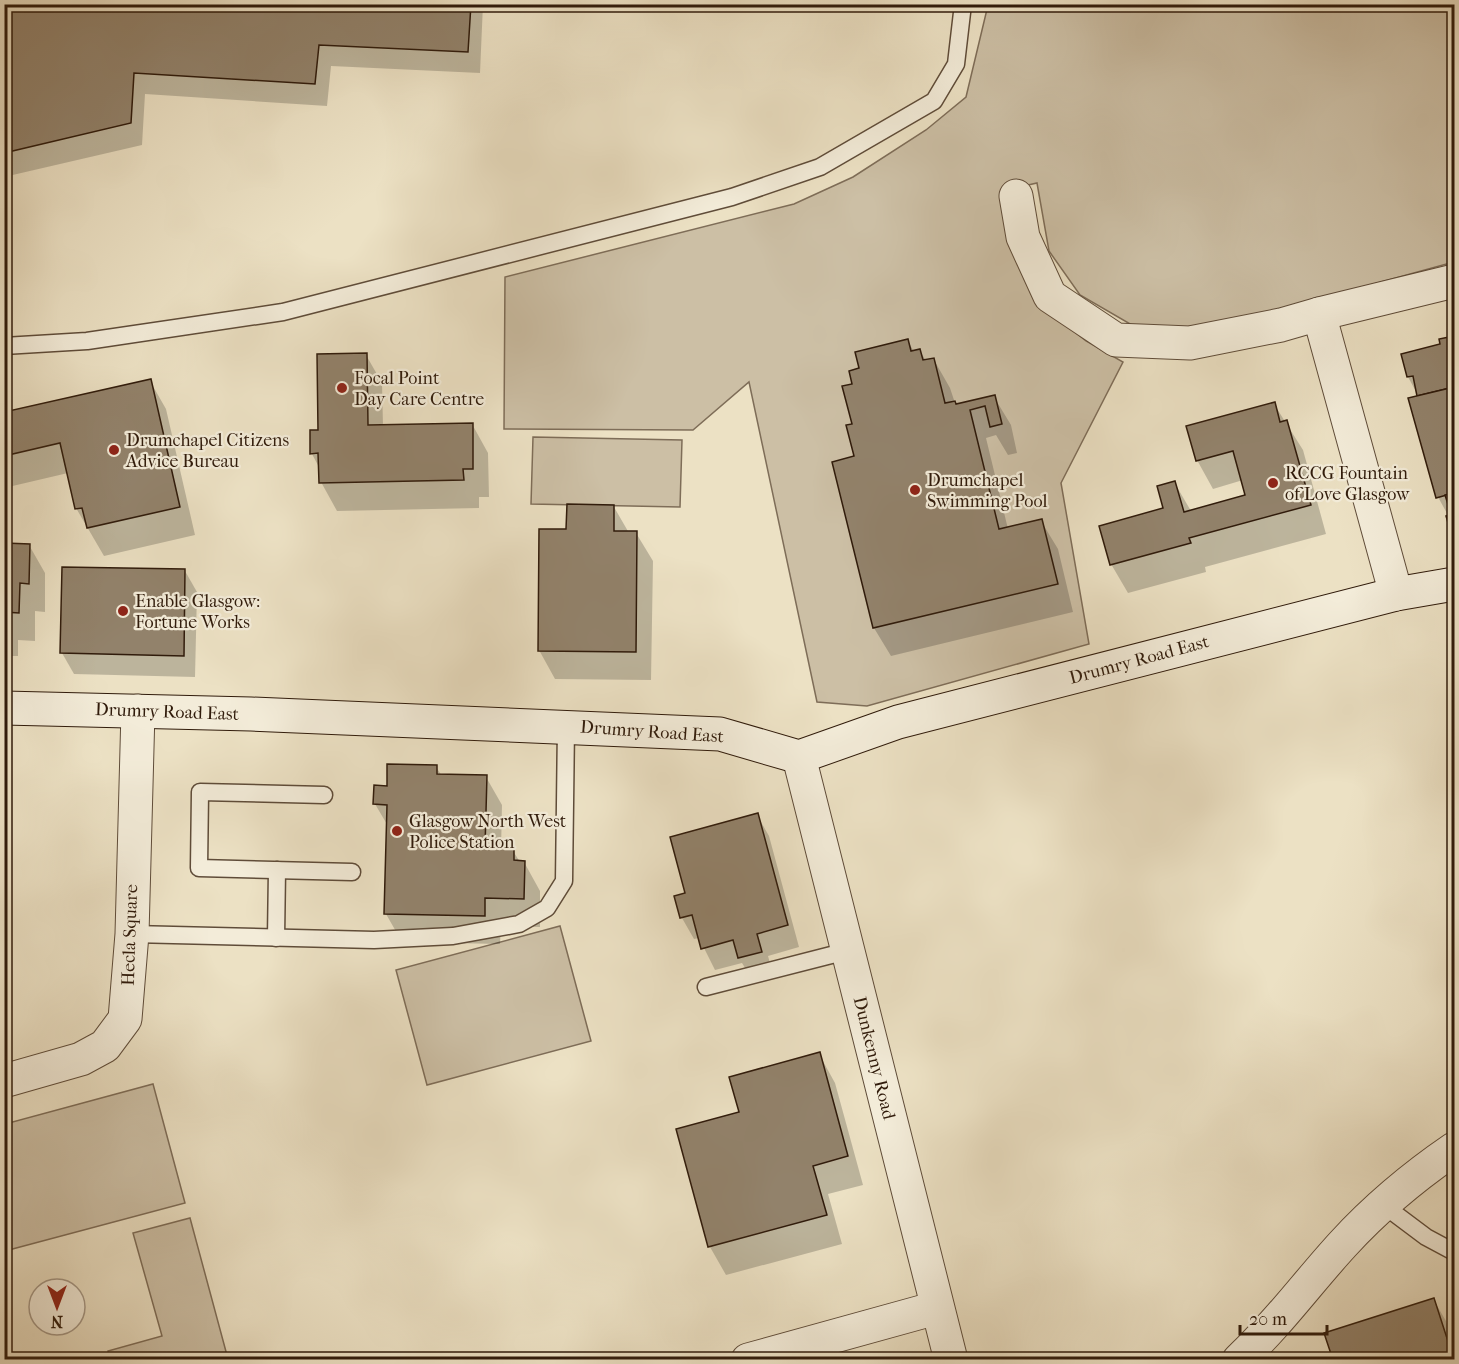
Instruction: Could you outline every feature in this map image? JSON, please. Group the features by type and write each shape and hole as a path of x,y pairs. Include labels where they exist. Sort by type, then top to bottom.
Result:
{"street":[{"path":"1016,196 1023,237 1050,297 1116,340 1190,343 1281,325 1455,281"},
{"path":"1319,314 1396,594"},
{"name":"Drumry Road East","path":"4,708 566,726 720,734 799,757 898,722 1422,587 1455,584"},
{"name":"Hecla Square","path":"4,1081 81,1059 105,1046 125,1019 132,933 138,711"},
{"name":"Dunkenny Road","path":"799,757 936,1308 951,1359"},
{"path":"1239,1359 1269,1332 1342,1245 1382,1204 1418,1174 1455,1149"},
{"path":"748,1359 936,1308"}],"lane":[{"path":"4,346 87,341 283,312 732,197 820,167 934,100 956,64 963,4"},
{"path":"132,933 374,940 453,936 519,924 547,908 564,881 566,726"},
{"path":"324,795 200,792 199,868 352,872"},
{"path":"276,938 277,870"},
{"path":"706,987 848,951"},
{"path":"1382,1204 1426,1237 1455,1252"}],"shaded area":[{"path":"988,5 1454,5 1454,262 1308,302 1186,331 1137,328 1080,295 1049,251 1037,183 1001,191 1037,302 1086,341 1123,362 1061,483 1089,644 867,706 817,702 749,382 693,430 504,429 505,277 794,204 853,177 926,130 966,97"},
{"path":"533,437 682,440 680,507 531,504"},
{"path":"560,926 591,1041 427,1085 396,970"},
{"path":"153,1084 185,1203 5,1251 5,1124"},
{"path":"190,1218 228,1359 110,1359 108,1351 162,1336 133,1233"}],"building":[{"path":"4,4 471,4 468,52 319,45 315,84 134,73 131,123 4,153"},
{"path":"1454,336 1454,378 1448,379 1450,388 1417,396 1413,376 1407,377 1401,354 1440,344 1439,339"},
{"name":"Drumchapel Swimming Pool","path":"908,339 911,351 920,349 923,360 934,358 945,403 955,401 956,404 995,395 1002,424 990,427 985,406 970,410 999,529 1042,519 1058,584 873,628 832,462 854,456 846,425 852,424 842,386 852,384 849,371 859,368 855,352"},
{"name":"Focal Point Day Care Centre","path":"367,353 368,425 473,423 473,469 463,469 464,480 319,483 318,453 310,454 310,430 318,430 317,354"},
{"name":"Drumchapel Citizens Advice Bureau","path":"151,379 180,507 87,528 82,508 75,509 60,443 4,456 4,412"},
{"path":"1450,388 1454,405 1454,493 1436,498 1408,398"},
{"name":"RCCG Fountain of Love Glasgow","path":"1275,402 1280,422 1287,420 1311,505 1189,538 1191,543 1110,565 1099,526 1163,508 1157,486 1175,481 1184,512 1245,495 1233,451 1196,461 1186,426"},
{"path":"1454,493 1453,540 1446,516 1451,514 1445,495"},
{"path":"567,504 614,505 614,531 637,531 636,652 538,651 539,529 566,529"},
{"path":"4,543 30,544 29,584 20,583 19,613 4,612"},
{"name":"Enable Glasgow: Fortune Works","path":"62,567 185,569 184,656 60,653"},
{"path":"387,764 437,765 437,774 487,775 485,848 514,849 514,860 525,861 524,899 485,898 485,916 384,914 387,805 373,804 374,785 387,786"},
{"path":"758,813 788,925 757,934 762,952 738,958 733,940 701,949 692,915 680,918 674,896 685,893 670,837"},
{"path":"820,1052 848,1156 813,1166 827,1215 708,1247 676,1129 739,1112 729,1077"},
{"path":"1434,1298 1454,1360 1333,1360 1324,1333"}],"place":[{"name":"Focal Point Day Care Centre","path":"342,388"},
{"name":"Drumchapel Citizens Advice Bureau","path":"114,450"},
{"name":"RCCG Fountain of Love Glasgow","path":"1273,483"},
{"name":"Drumchapel Swimming Pool","path":"915,490"},
{"name":"Enable Glasgow: Fortune Works","path":"123,611"},
{"name":"Glasgow North West Police Station","path":"397,831"}]}
